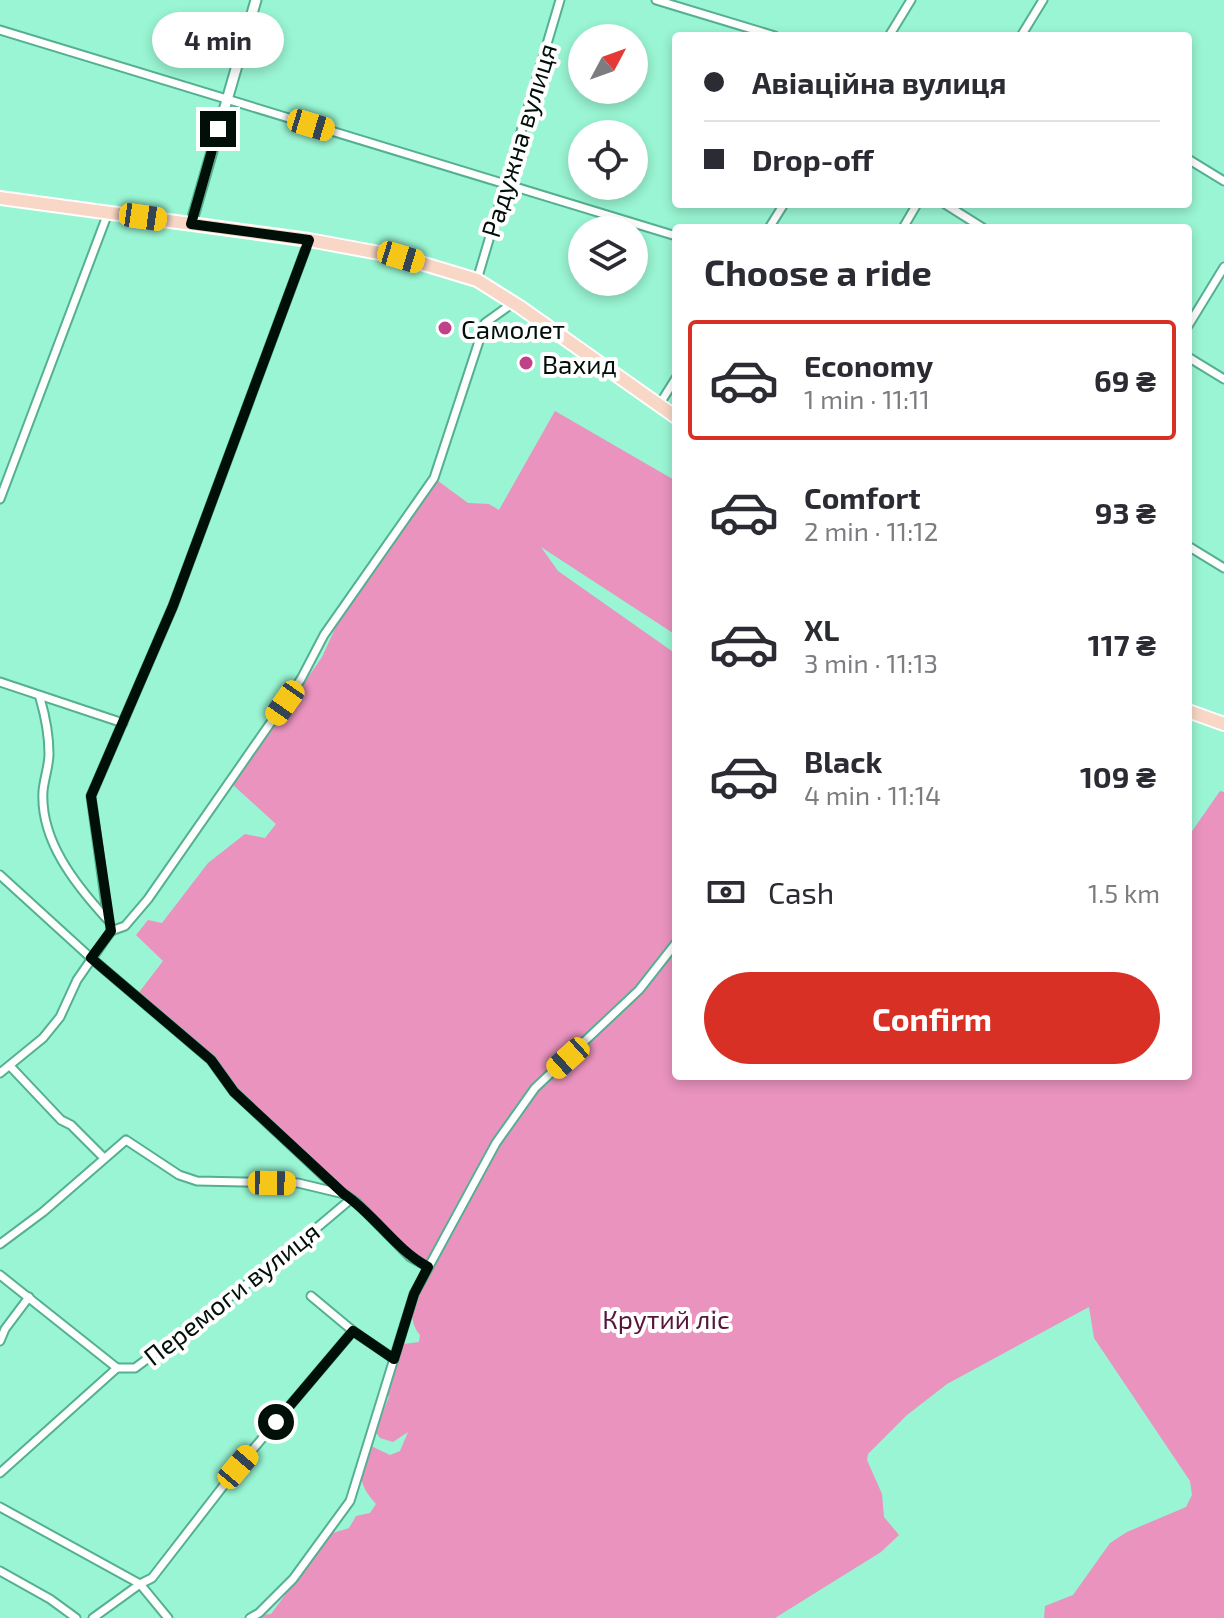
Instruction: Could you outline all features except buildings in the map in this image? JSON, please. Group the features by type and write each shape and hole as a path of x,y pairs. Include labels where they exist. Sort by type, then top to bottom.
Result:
{"highway":[{"path":"0,198 309,240 401,257 477,280 672,414"},
{"path":"1192,712 1224,724"}],"street":[{"path":"191,224 256,0"},
{"name":"Радужна вулиця","path":"477,280 560,0"},
{"path":"656,0 762,32"},
{"path":"891,32 911,0"},
{"path":"1023,32 1043,0"},
{"path":"0,30 672,235"},
{"path":"1192,161 1224,181"},
{"path":"951,208 977,224"},
{"path":"0,499 108,213"},
{"path":"111,931 91,796 173,606 309,240"},
{"path":"1192,319 1224,267"},
{"path":"104,1158 71,1125 61,1120 3,1069 43,1038 60,1017 91,958 111,931 125,926 148,899 301,679 324,635 434,478 485,323 513,303"},
{"path":"1192,359 1224,379"},
{"path":"659,405 672,384"},
{"path":"1192,548 1224,568"},
{"path":"0,682 40,698 123,723"},
{"path":"40,698 49,754 43,794 47,821 68,870 108,920"},
{"path":"0,875 91,958 211,1060 234,1092 410,1257 428,1267"},
{"path":"250,1618 293,1579 350,1501 414,1294 496,1143 535,1088 639,990 672,948"},
{"path":"0,1244 43,1212 126,1140 179,1175 197,1181 298,1183 347,1197"},
{"name":"Перемоги вулиця","path":"0,1473 117,1368 135,1368 275,1263 347,1197"},
{"path":"0,1275 117,1368"},
{"path":"311,1296 353,1331 394,1359"},
{"path":"0,1341 5,1329 29,1297"},
{"path":"93,1618 152,1578 238,1467 353,1331"},
{"path":"0,1507 140,1584 168,1618"},
{"path":"0,1571 50,1599 76,1618"}],"green space":[{"name":"Крутий ліс","path":"555,411 672,479 672,632 541,547 558,571 672,651 672,1080 1192,1080 1192,831 1220,791 1224,792 1224,1618 1044,1618 1045,1606 1073,1595 1110,1543 1127,1532 1186,1507 1192,1495 1190,1481 1094,1338 1089,1307 947,1384 907,1415 868,1454 867,1460 882,1494 884,1517 899,1535 881,1552 775,1618 258,1618 271,1614 330,1534 349,1528 356,1516 370,1513 376,1504 362,1483 362,1470 369,1445 390,1455 400,1451 408,1432 393,1442 380,1438 375,1431 389,1397 384,1390 396,1345 419,1342 420,1335 412,1310 428,1268 416,1264 358,1202 336,1189 137,995 163,961 136,935 148,920 162,923 208,863 245,834 265,838 276,824 233,785 266,731 322,657 344,609 390,540 417,510 434,478 468,503 489,504 499,510"}],"place":[{"name":"Самолет","path":"445,328"},
{"name":"Вахид","path":"526,363"}],"route":[{"path":"218,129 191,224 309,240 173,606 91,796 111,931 91,958 211,1060 234,1092 357,1203 410,1257 428,1267 414,1294 394,1359 353,1331 276,1422"}]}
